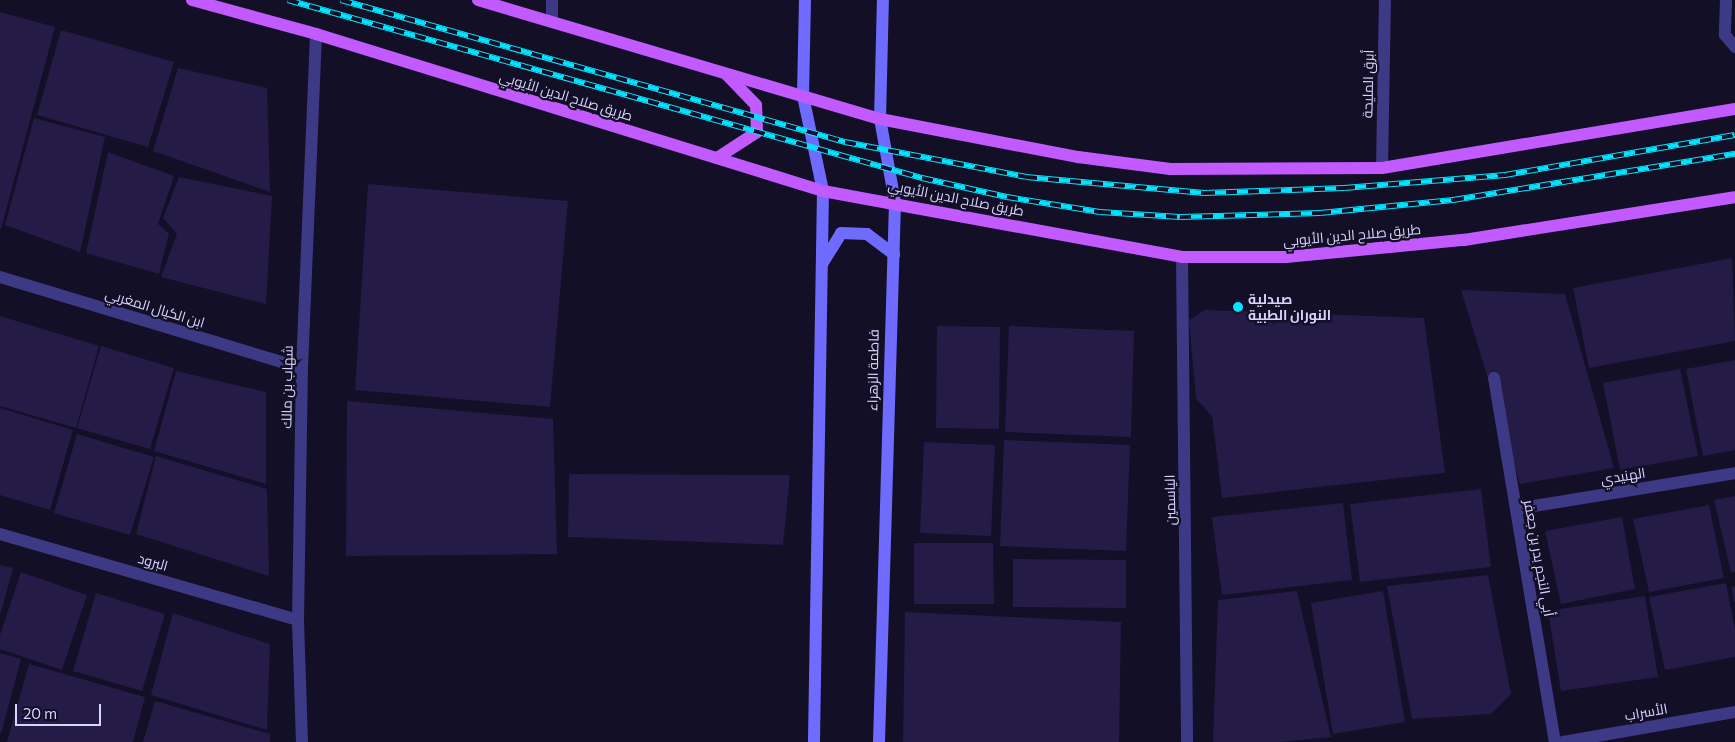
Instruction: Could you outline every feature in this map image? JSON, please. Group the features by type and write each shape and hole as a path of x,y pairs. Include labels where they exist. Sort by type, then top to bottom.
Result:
{"main road":[{"name":"طريق صلاح الدين الأيوبي","path":"192,0 316,34 823,191 894,202 1182,257 1286,257 1464,240 1735,197"},
{"path":"478,0 880,119 1078,157 1170,169 1382,168 1735,109"},
{"path":"805,0 803,96 823,191 814,742"},
{"name":"فاطمة الزهراء","path":"879,742 894,254 894,202 880,119 883,0"},
{"path":"717,158 757,132 756,105 725,73"},
{"path":"821,265 841,233 867,234 894,254"}],"street":[{"path":"552,0 552,22"},
{"name":"أبرق المليحة","path":"1382,168 1385,0"},
{"path":"1726,0 1726,35 1735,47"},
{"name":"شهاب بن مالك","path":"302,742 298,620 302,368 316,34"},
{"name":"الياسمين","path":"1182,257 1187,742"},
{"name":"ابن الكيال المغربي","path":"0,277 302,368"},
{"name":"أبي النجم بدر بن جعفر","path":"1494,378 1555,742"},
{"name":"الهنيدي","path":"1516,509 1735,473"},
{"name":"البرود","path":"0,534 298,620"},
{"name":"الأسراب","path":"1563,742 1735,712"}],"building":[{"path":"0,12 55,27 1,229 0,229"},
{"path":"61,30 174,62 148,147 37,115"},
{"path":"178,68 267,88 270,192 153,151"},
{"path":"34,118 105,137 80,252 5,225"},
{"path":"108,152 174,176 158,224 169,233 159,274 86,253"},
{"path":"179,177 272,196 266,304 161,277 177,234 163,218"},
{"path":"368,184 568,201 550,407 355,390"},
{"path":"1732,258 1735,341 1589,368 1573,288"},
{"path":"1461,290 1565,294 1614,468 1520,484"},
{"path":"1205,310 1424,318 1445,473 1222,498 1212,416 1196,399 1189,320"},
{"path":"0,316 99,346 76,428 0,406"},
{"path":"937,326 1000,327 999,429 936,428"},
{"path":"1009,326 1134,331 1131,437 1005,432"},
{"path":"101,346 174,368 150,449 77,428"},
{"path":"1735,360 1735,450 1703,456 1686,369"},
{"path":"1680,369 1698,456 1620,470 1603,383"},
{"path":"176,371 266,392 266,484 154,451"},
{"path":"347,401 553,419 557,554 346,556"},
{"path":"0,408 73,430 50,510 0,495"},
{"path":"77,434 154,457 130,535 54,513"},
{"path":"1004,440 1130,445 1126,551 1000,546"},
{"path":"924,442 995,445 991,536 920,533"},
{"path":"156,456 267,489 269,576 136,534"},
{"path":"569,474 790,475 783,545 568,537"},
{"path":"1481,489 1491,567 1360,582 1350,504"},
{"path":"1735,496 1735,572 1731,573 1714,500"},
{"path":"1343,503 1352,580 1222,595 1212,517"},
{"path":"1709,505 1724,578 1649,592 1633,519"},
{"path":"1622,517 1635,589 1561,604 1545,531"},
{"path":"914,543 993,543 994,604 914,604"},
{"path":"1013,559 1126,560 1126,608 1013,607"},
{"path":"0,565 13,568 1,612 0,612"},
{"path":"21,572 87,595 62,670 0,649 0,635"},
{"path":"1488,575 1511,694 1491,714 1412,719 1387,586"},
{"path":"1726,583 1735,630 1735,657 1665,670 1649,597"},
{"path":"1735,586 1735,601 1734,601 1731,587"},
{"path":"1297,591 1331,737 1279,742 1213,742 1218,600"},
{"path":"1383,591 1405,722 1333,734 1311,603"},
{"path":"96,593 165,614 142,691 73,671"},
{"path":"1645,596 1658,677 1561,691 1548,611"},
{"path":"905,612 1121,622 1119,742 903,742"},
{"path":"173,613 270,644 267,730 151,695"},
{"path":"0,653 21,659 1,734 0,733"},
{"path":"29,664 145,697 133,742 7,742"},
{"path":"155,701 270,734 270,742 143,742"}],"railway":[{"path":"288,0 922,178 1007,197 1100,212 1180,217 1320,213 1453,200 1735,154"},
{"path":"341,0 845,142 1026,177 1204,193 1344,188 1505,175 1735,135"}],"place":[{"name":"صيدلية النوران الطبية","path":"1238,307"}]}
